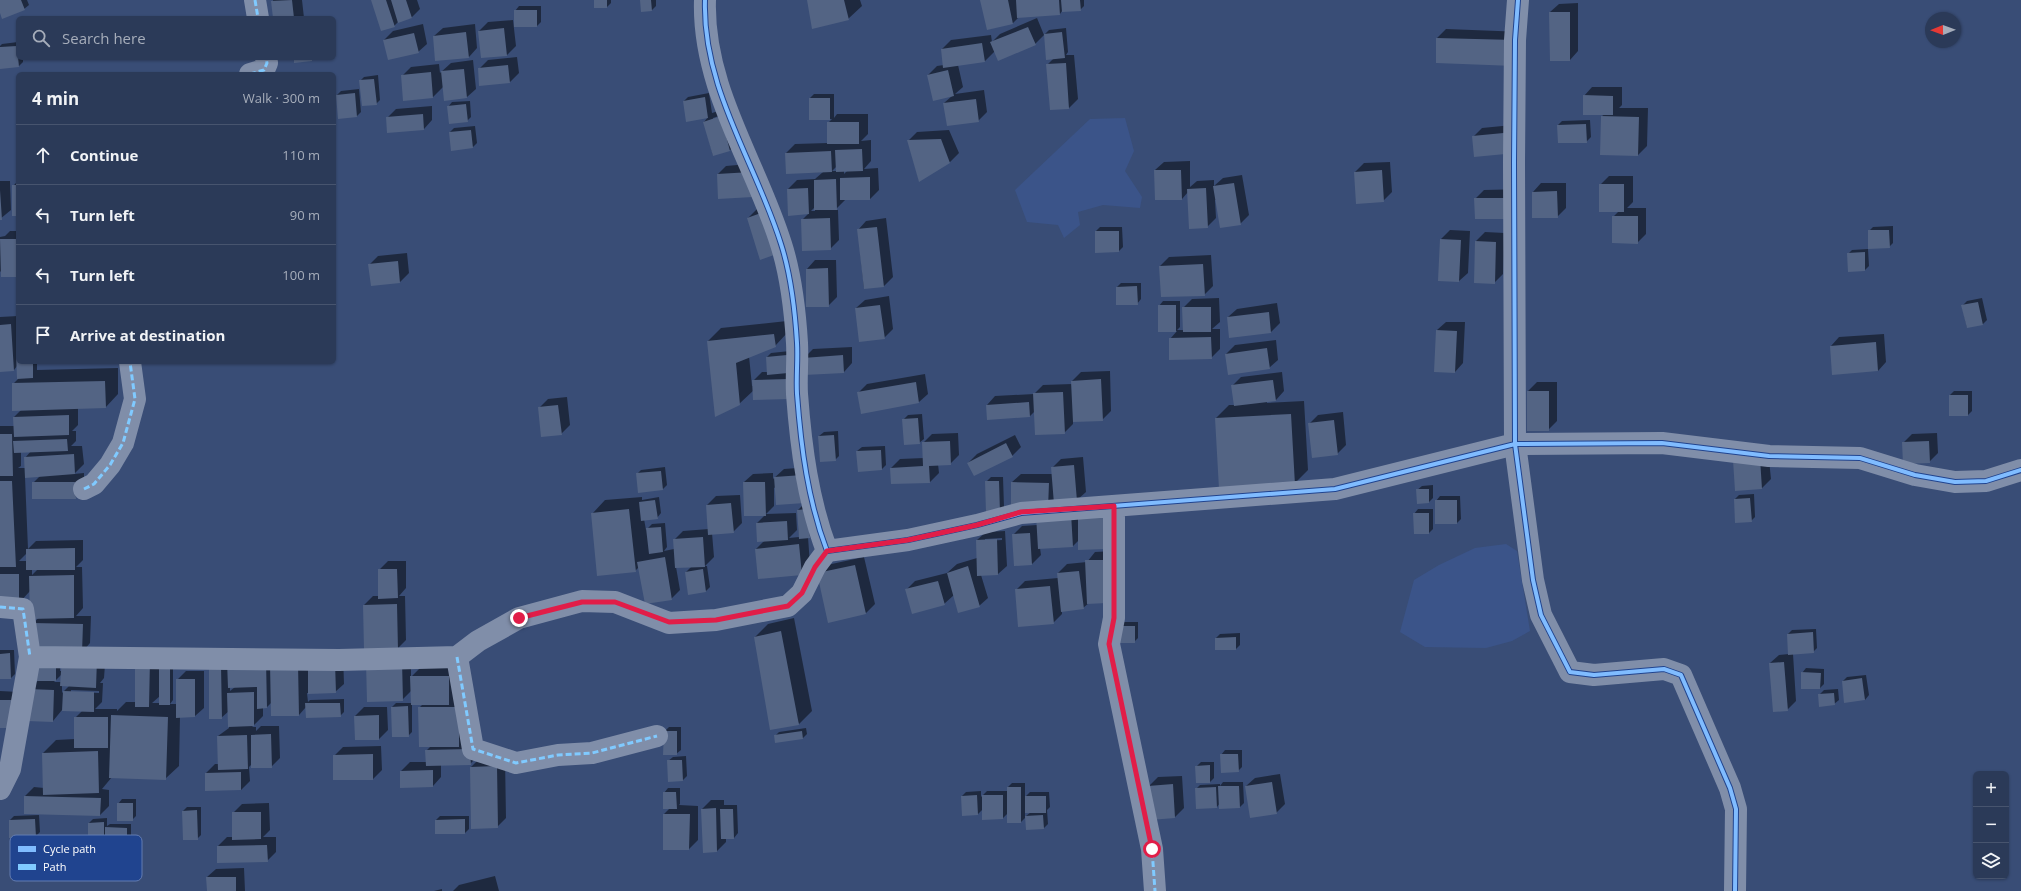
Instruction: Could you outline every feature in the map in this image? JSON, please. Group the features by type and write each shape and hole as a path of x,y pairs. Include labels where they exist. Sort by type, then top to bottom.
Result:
{"street":[{"path":"255,0 258,16"},
{"path":"705,0 705,13 710,51 726,110 764,194 782,245 791,284 797,344 797,392 803,461 816,521 827,551"},
{"path":"1518,0 1514,155 1515,444 1533,580 1541,615 1570,672 1594,675 1664,669 1681,675 1730,788 1736,809 1735,891"},
{"path":"257,72 264,70 267,63 266,60"},
{"path":"84,489 94,484 110,465 124,443 135,398 130,364"},
{"path":"30,657 339,660 457,657 478,641 519,618 582,602 615,602 669,622 716,620 788,606 802,593 815,567 827,551 908,540 977,525 1021,512 1335,489 1515,444 1662,443 1769,456 1860,458 1915,475 1955,482 1986,480 2021,470"},
{"path":"1114,506 1114,618 1109,644 1152,849 1154,891"},
{"path":"0,607 22,608 30,657 10,769 0,789"},
{"path":"457,657 473,749 516,763 558,755 592,753 657,736"}],"water":[{"path":"1125,118 1134,151 1125,171 1142,197 1140,208 1103,205 1078,212 1080,225 1064,238 1058,225 1027,222 1015,190 1090,119"},
{"path":"1506,544 1517,551 1530,631 1512,641 1486,648 1425,647 1400,632 1414,580 1439,565 1475,548"}],"building":[{"path":"0,0 21,0 25,10 2,19 0,13"},
{"path":"292,0 294,16 273,16 271,1"},
{"path":"371,0 386,0 395,27 381,31"},
{"path":"391,0 406,0 412,18 398,23"},
{"path":"594,0 607,0 607,8 594,8"},
{"path":"640,0 651,0 652,11 641,12"},
{"path":"807,0 844,0 849,20 812,29"},
{"path":"980,0 1008,0 1013,24 987,30"},
{"path":"1016,0 1059,0 1060,15 1017,18"},
{"path":"1061,0 1080,0 1081,11 1062,12"},
{"path":"514,10 537,10 537,27 514,27"},
{"path":"1549,12 1570,12 1570,61 1550,61"},
{"path":"1028,27 1036,45 998,61 990,42"},
{"path":"504,28 507,56 481,58 478,31"},
{"path":"466,32 469,58 435,61 433,36"},
{"path":"1062,32 1065,58 1046,60 1044,34"},
{"path":"414,33 419,53 388,60 383,40"},
{"path":"1436,38 1515,40 1514,66 1436,63"},
{"path":"982,43 985,62 943,68 941,49"},
{"path":"16,46 16,60 18,60 19,67 0,69 0,47"},
{"path":"294,60 312,60 312,61 294,63"},
{"path":"1066,63 1069,109 1050,110 1046,64"},
{"path":"508,65 510,83 479,86 478,68"},
{"path":"464,69 467,98 444,101 441,71"},
{"path":"948,70 954,96 933,101 927,75"},
{"path":"431,72 433,98 403,101 401,75"},
{"path":"374,79 377,105 362,106 359,80"},
{"path":"355,93 357,117 338,119 336,95"},
{"path":"1583,95 1613,96 1613,115 1583,115"},
{"path":"705,97 708,118 686,122 683,101"},
{"path":"809,98 830,98 830,120 809,120"},
{"path":"976,99 979,122 947,126 943,103"},
{"path":"466,104 468,122 449,124 447,106"},
{"path":"423,114 424,130 387,133 386,117"},
{"path":"721,116 730,151 713,156 703,122"},
{"path":"1601,116 1639,117 1638,156 1600,155"},
{"path":"827,122 859,122 859,144 827,144"},
{"path":"1586,124 1587,143 1558,143 1557,125"},
{"path":"471,130 473,148 451,151 449,132"},
{"path":"1514,132 1516,153 1474,157 1472,136"},
{"path":"941,139 950,163 919,182 907,140"},
{"path":"862,149 863,171 836,172 835,150"},
{"path":"831,151 832,172 786,174 785,153"},
{"path":"1154,170 1181,170 1182,200 1155,200"},
{"path":"1382,170 1384,202 1356,204 1354,172"},
{"path":"751,172 753,197 718,199 717,174"},
{"path":"870,177 870,200 840,200 840,178"},
{"path":"836,179 837,210 814,210 814,180"},
{"path":"1234,183 1241,225 1220,228 1213,186"},
{"path":"1599,184 1624,184 1624,212 1599,212"},
{"path":"12,185 16,185 16,216 12,216"},
{"path":"808,188 809,214 788,216 787,189"},
{"path":"1206,188 1208,228 1189,229 1187,189"},
{"path":"0,190 2,220 0,220"},
{"path":"1557,191 1558,218 1532,218 1532,192"},
{"path":"1474,198 1517,198 1517,219 1475,219"},
{"path":"761,213 774,255 760,260 747,218"},
{"path":"1612,216 1638,216 1638,244 1612,243"},
{"path":"830,218 831,250 802,251 801,219"},
{"path":"877,227 884,287 864,289 857,229"},
{"path":"1868,230 1889,230 1890,248 1868,249"},
{"path":"1095,231 1119,231 1119,252 1095,253"},
{"path":"0,239 16,239 16,277 1,277"},
{"path":"1440,239 1461,240 1459,282 1438,281"},
{"path":"1475,241 1496,242 1495,284 1474,283"},
{"path":"1865,252 1865,271 1848,272 1847,253"},
{"path":"398,261 400,283 371,286 368,264"},
{"path":"1203,264 1205,296 1161,297 1159,266"},
{"path":"828,268 829,307 806,307 806,269"},
{"path":"1137,286 1138,305 1116,305 1116,287"},
{"path":"1978,302 1983,325 1967,328 1961,305"},
{"path":"880,305 885,339 859,342 855,308"},
{"path":"1158,305 1176,305 1176,332 1158,332"},
{"path":"1182,307 1211,307 1211,332 1183,332"},
{"path":"1269,312 1271,333 1229,338 1227,317"},
{"path":"11,324 14,371 0,372 0,325"},
{"path":"1436,330 1457,331 1455,373 1434,372"},
{"path":"774,334 776,347 736,363 740,405 715,417 707,341"},
{"path":"1211,337 1212,359 1169,360 1169,338"},
{"path":"1876,342 1878,371 1832,375 1830,346"},
{"path":"1267,348 1270,369 1228,375 1225,354"},
{"path":"787,355 788,373 767,375 766,357"},
{"path":"843,355 844,373 804,375 803,358"},
{"path":"16,364 33,364 33,378 17,379"},
{"path":"789,379 790,399 753,400 752,380"},
{"path":"1101,379 1103,421 1073,422 1071,381"},
{"path":"1273,380 1276,401 1234,406 1231,385"},
{"path":"105,381 106,408 12,411 12,383"},
{"path":"916,382 919,403 861,414 857,392"},
{"path":"1527,391 1549,391 1549,431 1527,431"},
{"path":"1063,392 1065,434 1035,435 1033,393"},
{"path":"1949,395 1968,395 1968,416 1949,416"},
{"path":"1029,402 1030,417 987,420 986,405"},
{"path":"558,405 562,435 541,437 538,407"},
{"path":"1291,414 1295,485 1219,489 1215,418"},
{"path":"69,415 69,435 14,437 13,417"},
{"path":"918,418 920,444 904,445 902,419"},
{"path":"1334,420 1338,455 1312,458 1308,423"},
{"path":"0,434 12,434 13,476 0,476"},
{"path":"834,435 836,461 820,462 818,436"},
{"path":"67,439 68,451 14,453 13,441"},
{"path":"950,441 951,465 929,466 930,483 891,484 890,468 923,466 922,442"},
{"path":"1929,441 1930,463 1903,464 1902,442"},
{"path":"1006,443 1013,457 974,476 967,463"},
{"path":"881,450 882,470 858,472 856,451"},
{"path":"74,454 75,474 25,478 24,457"},
{"path":"1760,458 1762,489 1735,491 1733,460"},
{"path":"1074,465 1077,501 1054,504 1051,467"},
{"path":"661,471 663,490 638,493 636,473"},
{"path":"803,475 805,503 776,505 774,477"},
{"path":"0,481 12,481 16,567 0,567"},
{"path":"985,481 999,481 1000,512 986,512"},
{"path":"32,482 75,482 76,499 32,499"},
{"path":"743,482 765,482 766,516 744,516"},
{"path":"1011,482 1049,483 1048,509 1011,508"},
{"path":"1416,489 1429,489 1429,503 1417,504"},
{"path":"1750,498 1752,522 1735,523 1734,499"},
{"path":"655,500 658,519 641,521 639,502"},
{"path":"1435,500 1457,500 1457,524 1435,524"},
{"path":"731,503 734,533 708,535 706,505"},
{"path":"629,509 636,572 597,576 591,513"},
{"path":"808,509 810,538 799,539 797,510"},
{"path":"1078,509 1107,509 1107,549 1078,550"},
{"path":"1071,513 1073,547 1038,549 1036,515"},
{"path":"1413,513 1429,513 1429,534 1414,534"},
{"path":"787,521 788,540 757,542 756,523"},
{"path":"661,527 663,552 649,554 646,528"},
{"path":"1030,533 1032,565 1014,566 1012,534"},
{"path":"703,537 705,567 675,568 673,539"},
{"path":"997,539 998,575 977,576 976,540"},
{"path":"799,544 802,575 758,579 755,549"},
{"path":"75,548 75,570 26,570 26,549"},
{"path":"665,557 672,600 645,604 637,562"},
{"path":"1085,560 1106,560 1107,603 1087,604"},
{"path":"855,565 866,614 828,623 817,573"},
{"path":"968,566 980,607 958,613 947,573"},
{"path":"378,569 397,569 398,598 378,599"},
{"path":"703,569 706,592 688,595 685,572"},
{"path":"1079,571 1084,609 1061,612 1057,573"},
{"path":"0,574 19,574 19,604 0,604"},
{"path":"74,575 74,618 30,619 29,576"},
{"path":"938,581 945,605 912,614 905,589"},
{"path":"1050,586 1054,624 1018,627 1015,589"},
{"path":"397,604 398,650 364,650 363,605"},
{"path":"32,623 83,624 82,653 31,652"},
{"path":"1116,626 1135,626 1135,643 1116,643"},
{"path":"781,631 799,725 770,730 754,637"},
{"path":"1813,632 1814,653 1788,655 1787,634"},
{"path":"1236,637 1236,650 1215,650 1215,638"},
{"path":"10,653 11,679 0,679 0,654"},
{"path":"62,657 97,659 96,688 60,686"},
{"path":"33,660 56,661 56,681 33,681"},
{"path":"135,660 150,660 149,707 135,707"},
{"path":"266,660 267,708 257,709 257,687 228,688 227,661"},
{"path":"402,661 403,701 367,702 366,662"},
{"path":"335,662 336,693 308,694 308,663"},
{"path":"1784,662 1788,711 1773,712 1769,663"},
{"path":"298,663 299,716 271,716 270,664"},
{"path":"209,665 221,665 222,719 209,719"},
{"path":"159,666 170,666 170,705 159,705"},
{"path":"1801,672 1821,673 1820,689 1801,689"},
{"path":"410,676 449,676 449,705 411,705"},
{"path":"1862,678 1865,700 1844,703 1842,681"},
{"path":"176,679 195,679 195,717 176,718"},
{"path":"28,689 54,690 53,722 27,721"},
{"path":"63,691 94,692 94,712 62,711"},
{"path":"254,692 254,726 228,727 227,693"},
{"path":"1834,693 1835,705 1819,707 1818,694"},
{"path":"0,700 11,700 10,728 0,728"},
{"path":"305,703 340,703 341,717 306,718"},
{"path":"408,706 409,737 392,737 391,707"},
{"path":"418,707 459,707 459,747 419,747"},
{"path":"111,715 168,717 166,780 109,778"},
{"path":"379,715 379,740 355,740 354,716"},
{"path":"74,717 108,717 108,748 74,748"},
{"path":"664,731 677,731 677,755 663,755"},
{"path":"802,731 803,739 775,743 774,735"},
{"path":"271,734 272,768 251,768 251,735"},
{"path":"247,735 248,769 218,770 217,736"},
{"path":"470,749 471,765 426,766 425,750"},
{"path":"98,751 99,793 43,795 42,753"},
{"path":"373,754 373,780 333,780 333,755"},
{"path":"1220,754 1238,754 1239,772 1221,773"},
{"path":"667,760 682,760 683,781 668,782"},
{"path":"1210,765 1210,783 1196,783 1195,766"},
{"path":"497,766 498,828 471,829 470,767"},
{"path":"433,770 433,787 400,788 400,771"},
{"path":"241,772 241,790 205,791 205,773"},
{"path":"1272,782 1277,814 1250,818 1245,786"},
{"path":"1173,784 1175,818 1150,820 1148,786"},
{"path":"1218,786 1239,786 1240,808 1219,809"},
{"path":"1007,787 1021,787 1021,823 1007,823"},
{"path":"1216,787 1217,808 1196,809 1195,788"},
{"path":"663,792 676,792 677,809 663,809"},
{"path":"977,795 978,815 962,816 961,796"},
{"path":"982,795 1003,795 1003,819 982,820"},
{"path":"24,796 101,798 100,816 24,814"},
{"path":"1025,796 1046,796 1046,813 1025,813"},
{"path":"117,803 133,803 133,821 117,821"},
{"path":"716,808 717,852 703,853 701,809"},
{"path":"720,809 733,809 734,839 721,839"},
{"path":"197,810 198,840 183,840 182,811"},
{"path":"232,812 261,812 261,839 232,840"},
{"path":"663,814 690,814 689,850 663,850"},
{"path":"1043,815 1044,829 1026,830 1025,816"},
{"path":"35,819 36,835 10,835 9,838 9,820"},
{"path":"465,819 465,834 435,834 435,820"},
{"path":"104,822 104,835 88,835 88,823"},
{"path":"105,827 127,828 127,835 105,835"},
{"path":"267,845 268,862 217,863 217,846"},
{"path":"206,877 236,877 236,891 207,891"}],"marked path":[{"path":"255,0 258,16"},
{"path":"257,72 264,70 267,63 266,60"},
{"path":"84,489 94,484 110,465 123,443 135,399 130,364"},
{"path":"1114,506 1114,618 1109,644 1152,849 1155,891"},
{"path":"0,607 23,609 30,657"},
{"path":"457,657 473,749 516,763 558,755 592,753 657,736"}],"cycle path":[{"path":"705,0 706,32 712,64 721,95 732,125 770,214 781,244 787,268 794,305 797,349 797,394 803,454 810,494 820,532 827,551 908,540 977,525 1021,513 1335,489 1515,444 1662,443 1769,456 1860,458 1915,475 1955,482 1986,481 2021,470"},
{"path":"1518,0 1515,40 1514,162 1515,444 1533,580 1541,615 1570,672 1594,675 1664,669 1681,675 1730,788 1736,809 1735,891"}],"route":[{"path":"519,618 582,602 615,602 669,622 716,620 788,606 802,593 815,567 827,551 908,540 977,525 1021,512 1114,506 1114,618 1109,644 1152,849"}]}
